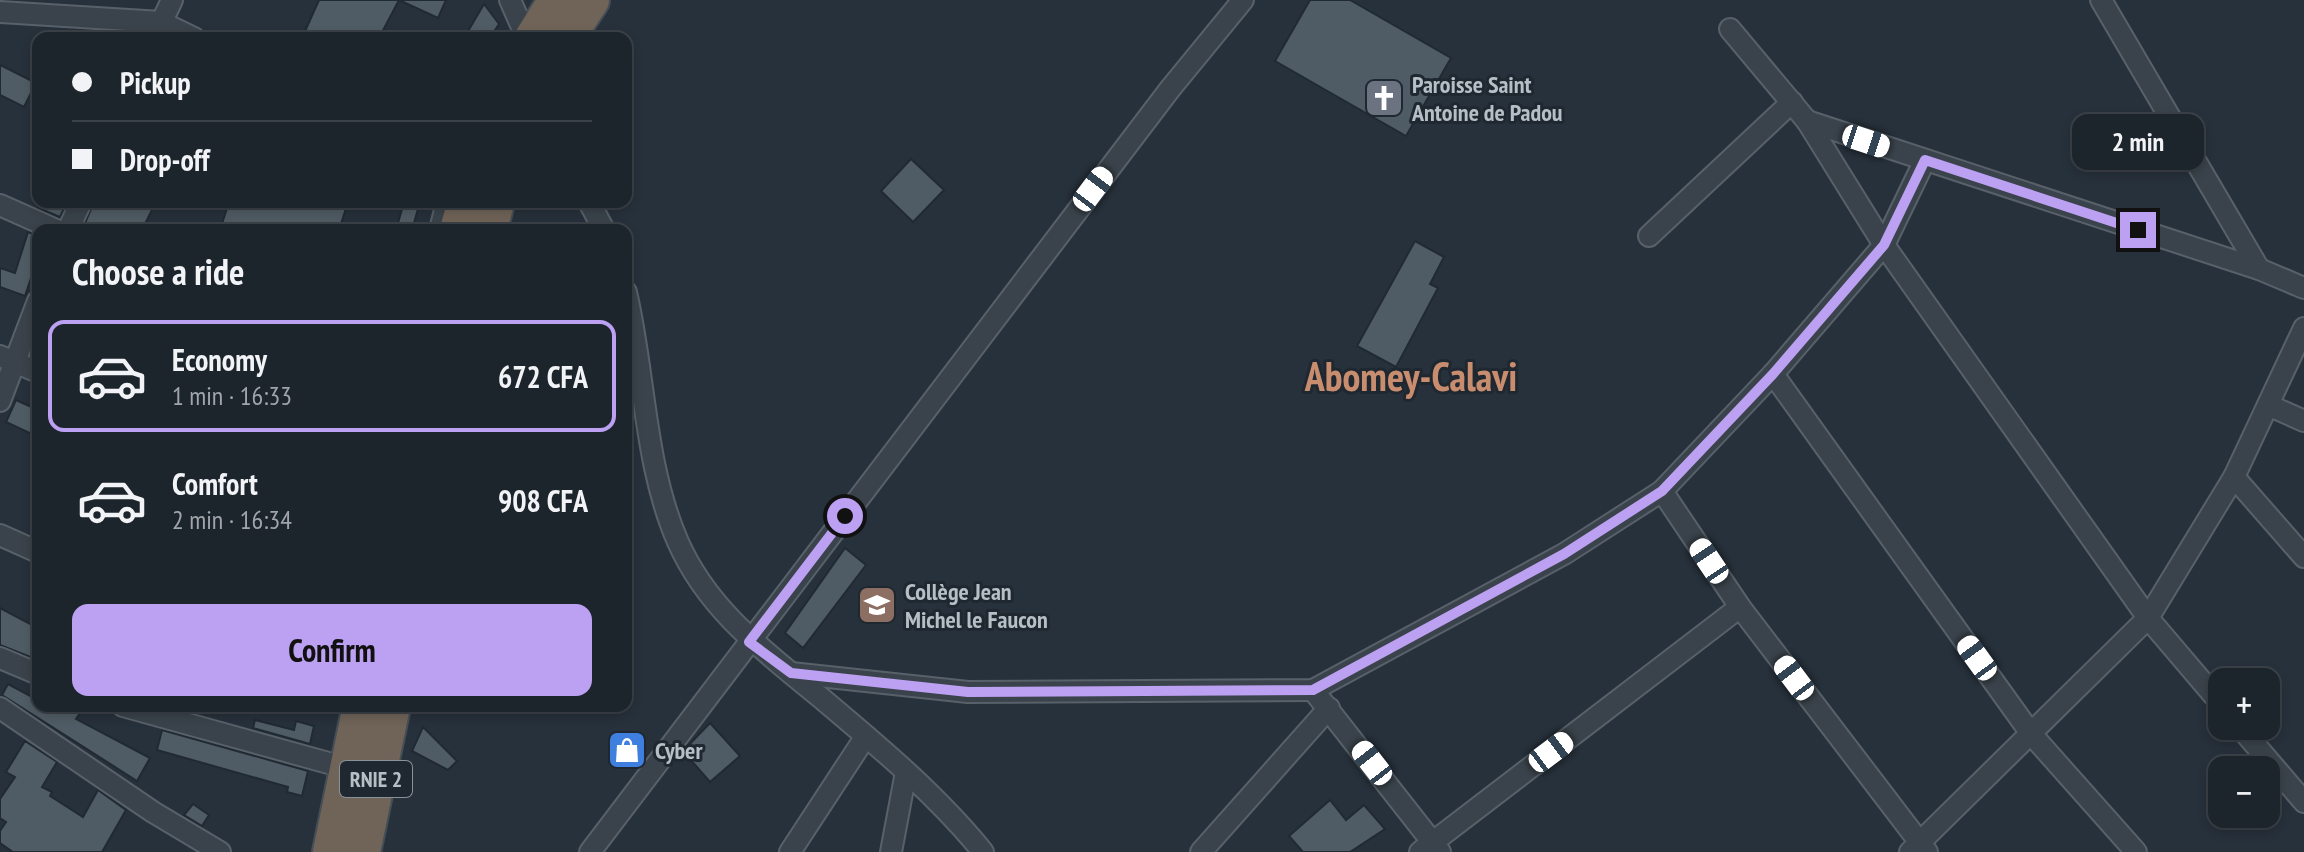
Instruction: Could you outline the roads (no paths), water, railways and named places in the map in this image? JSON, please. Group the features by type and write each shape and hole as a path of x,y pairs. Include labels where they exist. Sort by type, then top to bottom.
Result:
{"highway":[{"path":"525,32 558,0"},
{"path":"569,32 590,0"},
{"name":"RNIE 2","path":"332,852 361,712"},
{"name":"RNIE 2","path":"361,852 390,712"}],"street":[{"path":"0,12 157,30 172,0"},
{"path":"510,0 522,32"},
{"path":"524,32 536,0"},
{"path":"591,32 611,0"},
{"path":"590,852 1170,89 1243,0"},
{"path":"2101,0 2259,269"},
{"path":"1730,29 1807,121 1884,245 2148,618 2208,689"},
{"path":"1649,236 1792,102"},
{"path":"1807,121 2259,269 2304,288"},
{"path":"791,673 968,692 1313,690 1564,554 1662,491 1773,374 1884,245 1925,160"},
{"path":"0,205 43,224"},
{"path":"0,401 8,358 32,312"},
{"path":"632,324 669,519 696,576 749,642 866,736 906,772 983,852"},
{"path":"1662,491 1740,607 1918,849 2148,618 2234,477 2304,328"},
{"path":"8,358 32,369"},
{"path":"1773,374 2032,735 2136,852"},
{"path":"2268,405 2304,421"},
{"path":"2234,477 2304,557"},
{"path":"0,535 32,549"},
{"path":"1313,690 1431,849 1740,607"},
{"path":"0,658 32,671"},
{"path":"0,708 153,812 220,852"},
{"path":"1201,852 1329,708"},
{"path":"145,712 332,764"},
{"path":"313,852 343,712"},
{"path":"376,852 406,712"},
{"path":"790,852 866,736"},
{"path":"2251,740 2304,802"},
{"path":"891,852 906,772"}],"place":[{"name":"Paroisse Saint Antoine de Padou","path":"1384,98"},
{"name":"Collège Jean Michel le Faucon","path":"877,605"},
{"name":"Cyber","path":"627,750"}],"district":[{"name":"Abomey-Calavi","path":"1411,376"}]}
